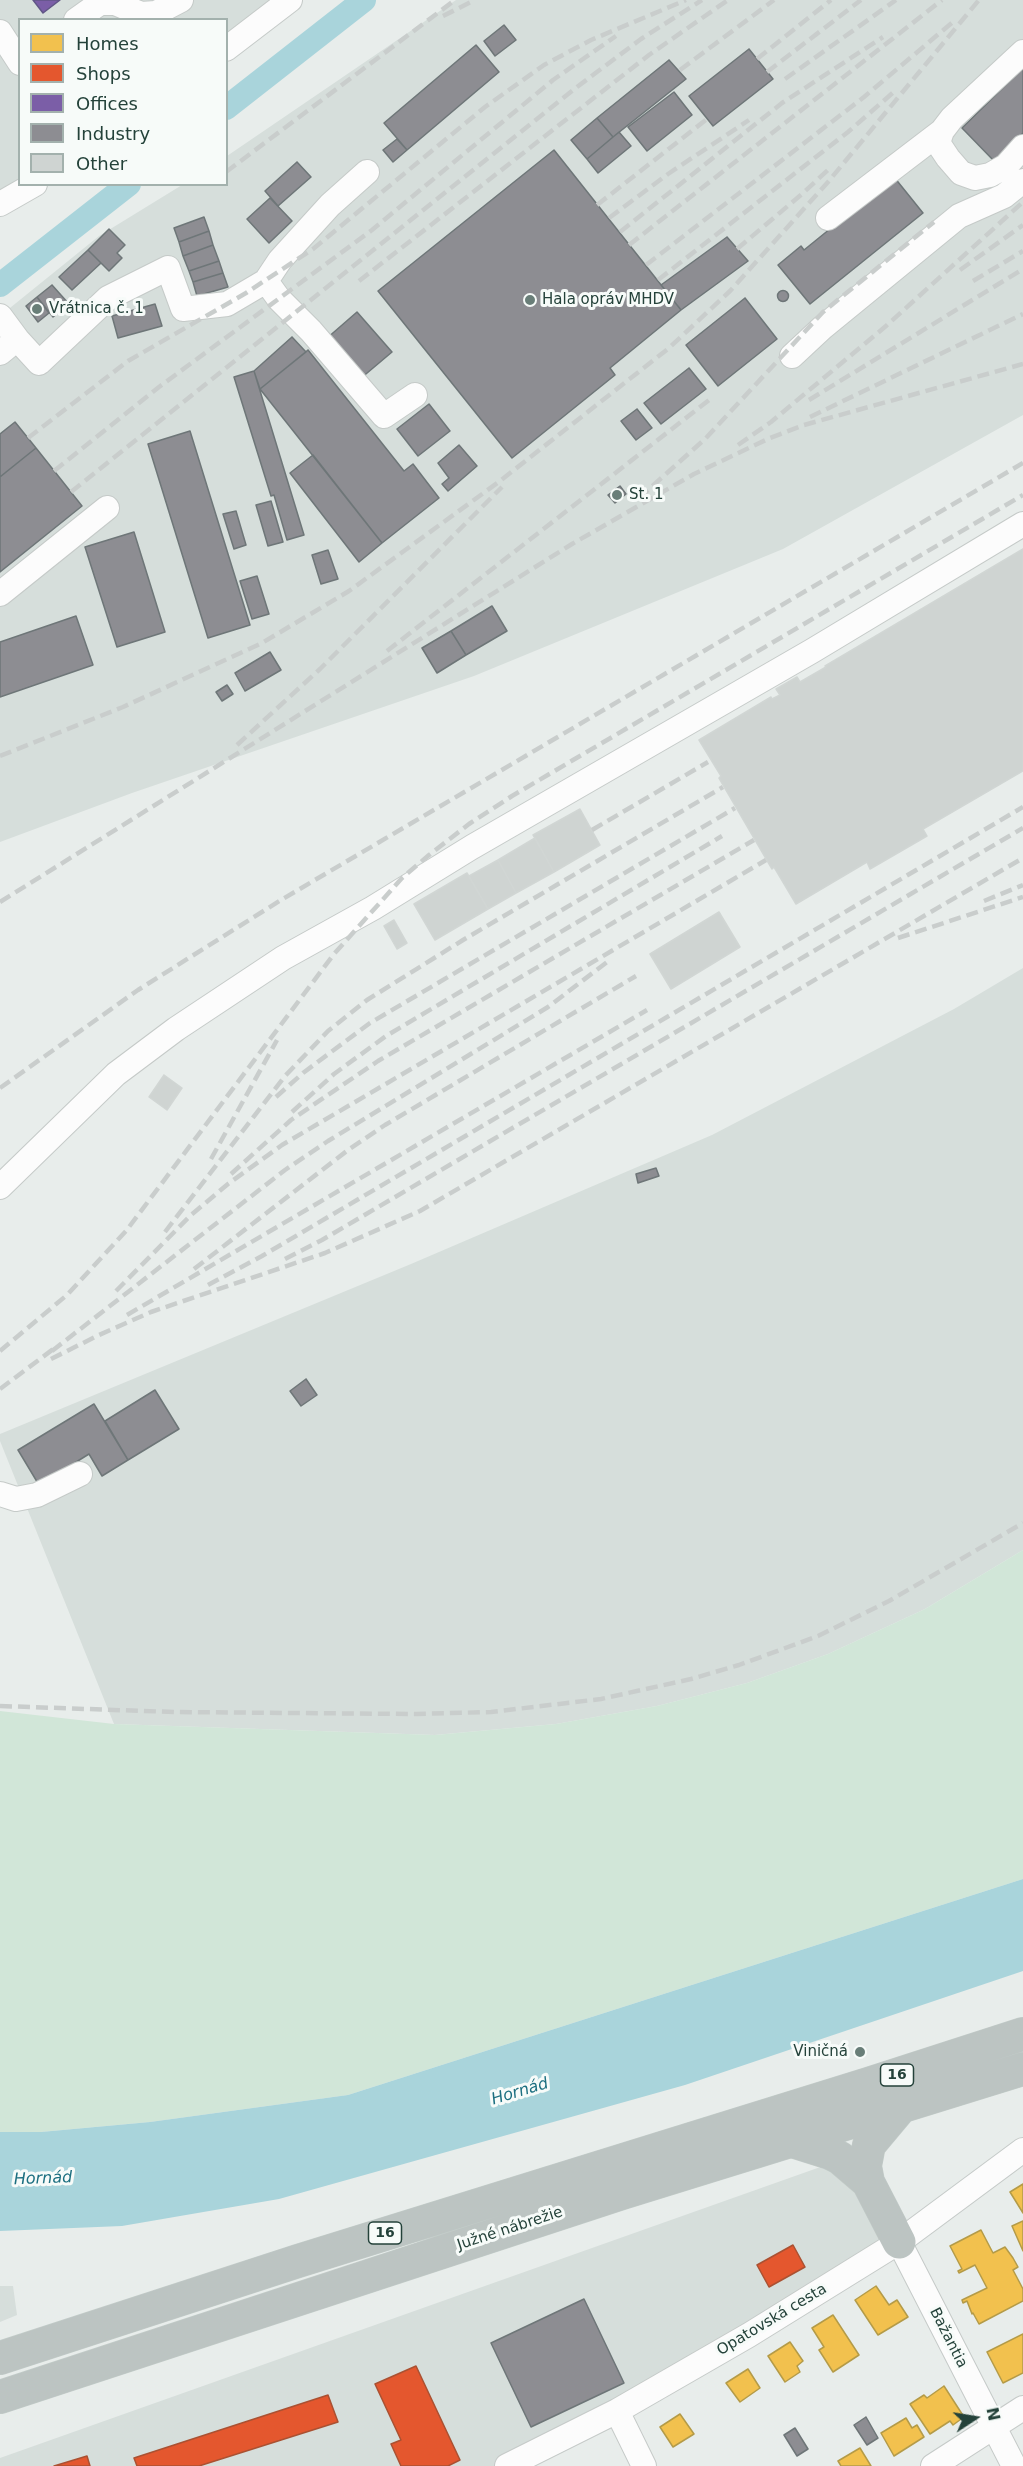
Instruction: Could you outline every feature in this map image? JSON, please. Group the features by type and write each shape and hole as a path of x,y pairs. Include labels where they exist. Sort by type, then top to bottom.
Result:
{"highway":[{"name":"16","path":"0,2358 298,2261 868,2085 1023,2034"},
{"name":"Južné nábrežie","path":"0,2397 493,2235 1023,2069"},
{"path":"899,2242 868,2182 865,2166 869,2145 900,2108"},
{"path":"792,2141 840,2158 868,2182"}],"street":[{"path":"79,18 100,3 115,3 141,14 156,13 181,0"},
{"path":"228,47 290,0"},
{"path":"0,32 18,59"},
{"path":"828,218 942,131 1023,52"},
{"path":"942,131 938,143 948,158 961,173 975,178 990,175 1006,166 1023,147"},
{"path":"0,316 8,346 39,363 108,298 168,268 183,309 227,304 266,281 279,260 330,205 367,172"},
{"path":"792,356 822,328 959,216 1004,196 1023,181"},
{"path":"0,204 32,186"},
{"path":"266,281 279,299 311,331 384,416 415,395"},
{"path":"0,594 107,508"},
{"path":"0,1187 116,1074 176,1029 283,958 373,908 472,847 812,651 1023,525"},
{"path":"0,1494 16,1499 38,1495 80,1474"},
{"name":"Opatovská cesta","path":"507,2466 617,2411 749,2335 899,2242 1023,2150"},
{"name":"Bažantia","path":"899,2242 1014,2466"},
{"path":"933,2466 1023,2408"},
{"path":"617,2411 644,2466"}],"shaded area":[{"path":"0,0 290,0 228,47 228,18 18,18 18,186 0,204"},
{"path":"456,0 1023,0 1023,415 783,549 474,676 132,793 0,842 0,316 99,236 180,186 228,186 228,155"},
{"path":"1023,968 1023,1550 925,1609 828,1654 747,1683 657,1706 556,1724 435,1735 114,1724 0,1441 0,1434 411,1264 712,1135 954,1009"},
{"path":"826,2165 843,2171 899,2242 507,2466 0,2466 0,2458"},
{"path":"0,2286 13,2286 17,2315 0,2322"}],"green space":[{"path":"1023,1550 1023,1879 348,2095 150,2122 41,2132 0,2132 0,1711 114,1724 435,1735 556,1724 657,1706 747,1683 828,1654 925,1609"}],"water":[{"name":"Hornád","path":"1023,1879 1023,1971 685,2085 279,2199 122,2226 0,2231 0,2132 41,2132 150,2122 348,2095"}],"building: Homes":[{"path":"1023,2184 1023,2213 1010,2192"},
{"path":"1023,2221 1023,2251 1012,2226"},
{"path":"981,2230 993,2253 1005,2247 1013,2258 1018,2267 1013,2270 1023,2289 1023,2301 979,2324 967,2301 963,2303 962,2300 987,2288 975,2265 959,2273 958,2271 962,2269 950,2246"},
{"path":"876,2286 889,2305 897,2300 908,2317 878,2335 855,2300"},
{"path":"833,2315 859,2355 833,2372 819,2350 824,2347 812,2328"},
{"path":"1023,2334 1023,2373 1003,2383 987,2352"},
{"path":"790,2342 803,2361 797,2366 800,2372 785,2382 768,2356"},
{"path":"748,2369 760,2388 740,2402 726,2383"},
{"path":"944,2386 964,2417 953,2425 950,2421 930,2434 910,2404 924,2395 927,2398"},
{"path":"680,2414 694,2434 673,2447 660,2427"},
{"path":"906,2418 912,2428 917,2425 924,2437 894,2456 881,2433"},
{"path":"860,2448 871,2466 841,2466 838,2461"}],"building: Shops":[{"path":"793,2245 805,2267 769,2287 757,2265"},
{"path":"416,2366 460,2460 448,2466 401,2466 391,2444 401,2440 375,2384"},
{"path":"328,2395 338,2422 199,2466 137,2466 134,2458"},
{"path":"87,2456 90,2466 54,2466"}],"building: Offices":[{"path":"33,0 60,0 43,13"}],"building: Industry":[{"path":"504,25 516,40 495,56 484,41"},
{"path":"476,45 499,72 407,150 384,123"},
{"path":"749,49 773,79 713,126 689,96"},
{"path":"669,60 686,79 613,137 597,118"},
{"path":"1023,68 1023,133 995,162 962,128"},
{"path":"674,92 692,115 647,151 628,127"},
{"path":"597,118 613,137 587,159 571,140"},
{"path":"619,132 631,146 598,173 587,159"},
{"path":"397,139 407,150 393,162 383,150"},
{"name":"Hala opráv MHDV","path":"554,150 681,310 610,368 615,375 512,458 378,291"},
{"path":"297,162 311,177 278,206 265,191"},
{"path":"894,177 923,213 810,304 778,265 801,246 804,250"},
{"path":"270,198 292,221 269,243 247,219"},
{"path":"204,217 209,231 179,242 174,228"},
{"path":"109,229 125,245 117,253 122,258 109,271 88,250"},
{"path":"209,231 213,245 183,256 179,242"},
{"path":"727,237 748,261 681,310 661,285"},
{"path":"213,245 219,261 189,271 183,256"},
{"path":"88,250 101,263 72,290 59,277"},
{"path":"219,261 223,273 193,282 189,271"},
{"path":"223,273 228,287 197,296 193,282"},
{"path":"52,285 69,304 53,317 37,297"},
{"path":"783,290 789,296 783,302 777,296"},
{"name":"Vrátnica č. 1","path":"37,297 49,313 38,322 26,306"},
{"path":"745,298 777,339 718,386 686,345"},
{"path":"155,304 162,326 118,338 112,316"},
{"path":"357,312 392,352 360,379 326,339"},
{"path":"292,337 306,352 260,389 254,371"},
{"path":"308,350 404,471 413,464 439,498 382,543 260,389"},
{"path":"689,368 706,389 661,424 644,403"},
{"path":"254,371 304,535 287,540 234,377"},
{"path":"429,404 450,431 418,456 397,429"},
{"path":"637,409 652,428 636,440 621,421"},
{"path":"15,422 36,448 0,477 0,434"},
{"path":"190,431 250,625 208,638 148,444"},
{"path":"459,445 477,466 448,491 442,484 449,478 438,463"},
{"path":"36,448 82,506 0,572 0,477"},
{"path":"313,455 382,543 359,562 290,473"},
{"name":"St. 1","path":"620,486 626,494 615,503 608,495"},
{"path":"271,501 283,542 268,546 256,505"},
{"path":"236,511 246,545 234,549 223,514"},
{"path":"134,532 165,632 117,647 85,547"},
{"path":"328,550 338,579 321,584 312,555"},
{"path":"257,576 269,614 252,619 240,581"},
{"path":"492,606 507,631 466,655 451,631"},
{"path":"76,616 93,665 0,697 0,642"},
{"path":"451,631 466,655 437,673 422,648"},
{"path":"270,652 281,670 245,691 235,673"},
{"path":"227,685 233,694 222,701 216,692"},
{"path":"656,1168 659,1176 638,1183 636,1174"},
{"path":"306,1379 317,1395 301,1406 290,1391"},
{"path":"155,1390 179,1429 128,1460 105,1421"},
{"path":"94,1404 128,1460 102,1476 89,1454 39,1485 18,1450"},
{"path":"584,2299 624,2383 531,2427 491,2343"},
{"path":"866,2417 878,2438 867,2445 854,2425"},
{"path":"795,2428 808,2449 797,2456 784,2435"}],"building: Other":[{"path":"1023,549 1023,771 923,829 927,836 870,869 867,862 796,904 774,867 772,869 699,740 771,697 772,699 780,695 776,689 797,677 800,682"},
{"path":"580,809 600,845 554,872 533,835"},
{"path":"535,838 554,872 516,893 498,860"},
{"path":"498,860 516,893 488,909 469,876"},
{"path":"467,873 488,909 435,940 414,904"},
{"path":"719,912 740,947 671,989 650,954"},
{"path":"394,920 407,943 397,949 384,926"},
{"path":"164,1075 182,1088 167,1110 149,1097"}],"waterway":[{"path":"228,106 364,0"},
{"path":"0,285 126,186"}],"railway":[{"path":"228,170 455,0"},
{"path":"443,16 475,0"},
{"path":"28,438 128,361 246,293 313,249 485,107 544,65 591,40 686,0"},
{"path":"71,492 577,87 641,39 702,0"},
{"path":"359,281 649,55 728,0"},
{"path":"680,70 774,0"},
{"path":"757,59 831,0"},
{"path":"767,72 861,0"},
{"path":"785,79 896,0"},
{"path":"629,245 942,0"},
{"path":"0,756 123,707 262,643 349,591 500,481 669,348 730,291 828,182 979,0"},
{"path":"646,265 864,97 954,21"},
{"path":"54,471 159,387 372,230 553,80 616,36"},
{"path":"620,232 782,103 883,37"},
{"path":"658,280 848,132 896,90"},
{"path":"597,205 707,119"},
{"path":"609,218 668,174 749,120"},
{"path":"737,249 830,168"},
{"path":"738,445 771,422 886,326 1023,202"},
{"path":"639,498 705,439 823,312 934,222"},
{"path":"960,270 1023,225"},
{"path":"973,281 1023,251"},
{"path":"809,400 1023,269"},
{"path":"810,417 1023,314"},
{"path":"0,902 572,544 694,474 770,438 804,425 1023,364"},
{"path":"387,651 709,400"},
{"path":"0,1088 138,990 281,900 1023,463"},
{"path":"237,745 320,669 502,487"},
{"path":"0,1351 67,1295 126,1231 334,954 402,878 429,855 469,824 512,796 1023,495"},
{"path":"592,830 708,762"},
{"path":"165,1232 285,1076 328,1031 367,1000 463,940 723,787"},
{"path":"208,1285 262,1256 1023,807"},
{"path":"276,1097 303,1073 370,1023 735,808"},
{"path":"285,1259 322,1240 1023,828"},
{"path":"292,1112 334,1074 386,1036 722,836"},
{"path":"231,1174 291,1120 378,1061 754,840"},
{"path":"51,1359 151,1312 325,1253 420,1211 1023,858"},
{"path":"116,1291 191,1215 228,1184 282,1145 766,860"},
{"path":"984,901 1023,885"},
{"path":"898,938 1023,897"},
{"path":"52,1351 285,1170 328,1141 548,1007 611,959"},
{"path":"194,1269 348,1150 385,1125 636,976"},
{"path":"127,1315 647,1010"},
{"path":"211,1159 277,1040"},
{"path":"0,1389 56,1347"},
{"path":"0,1706 174,1712 417,1714 491,1712 601,1699 691,1679 739,1665 818,1636 889,1601 1023,1523"}],"place":[{"name":"Hala opráv MHDV","path":"530,300"},
{"name":"Vrátnica č. 1","path":"37,309"},
{"name":"St. 1","path":"617,495"},
{"name":"Viničná","path":"860,2052"}]}
